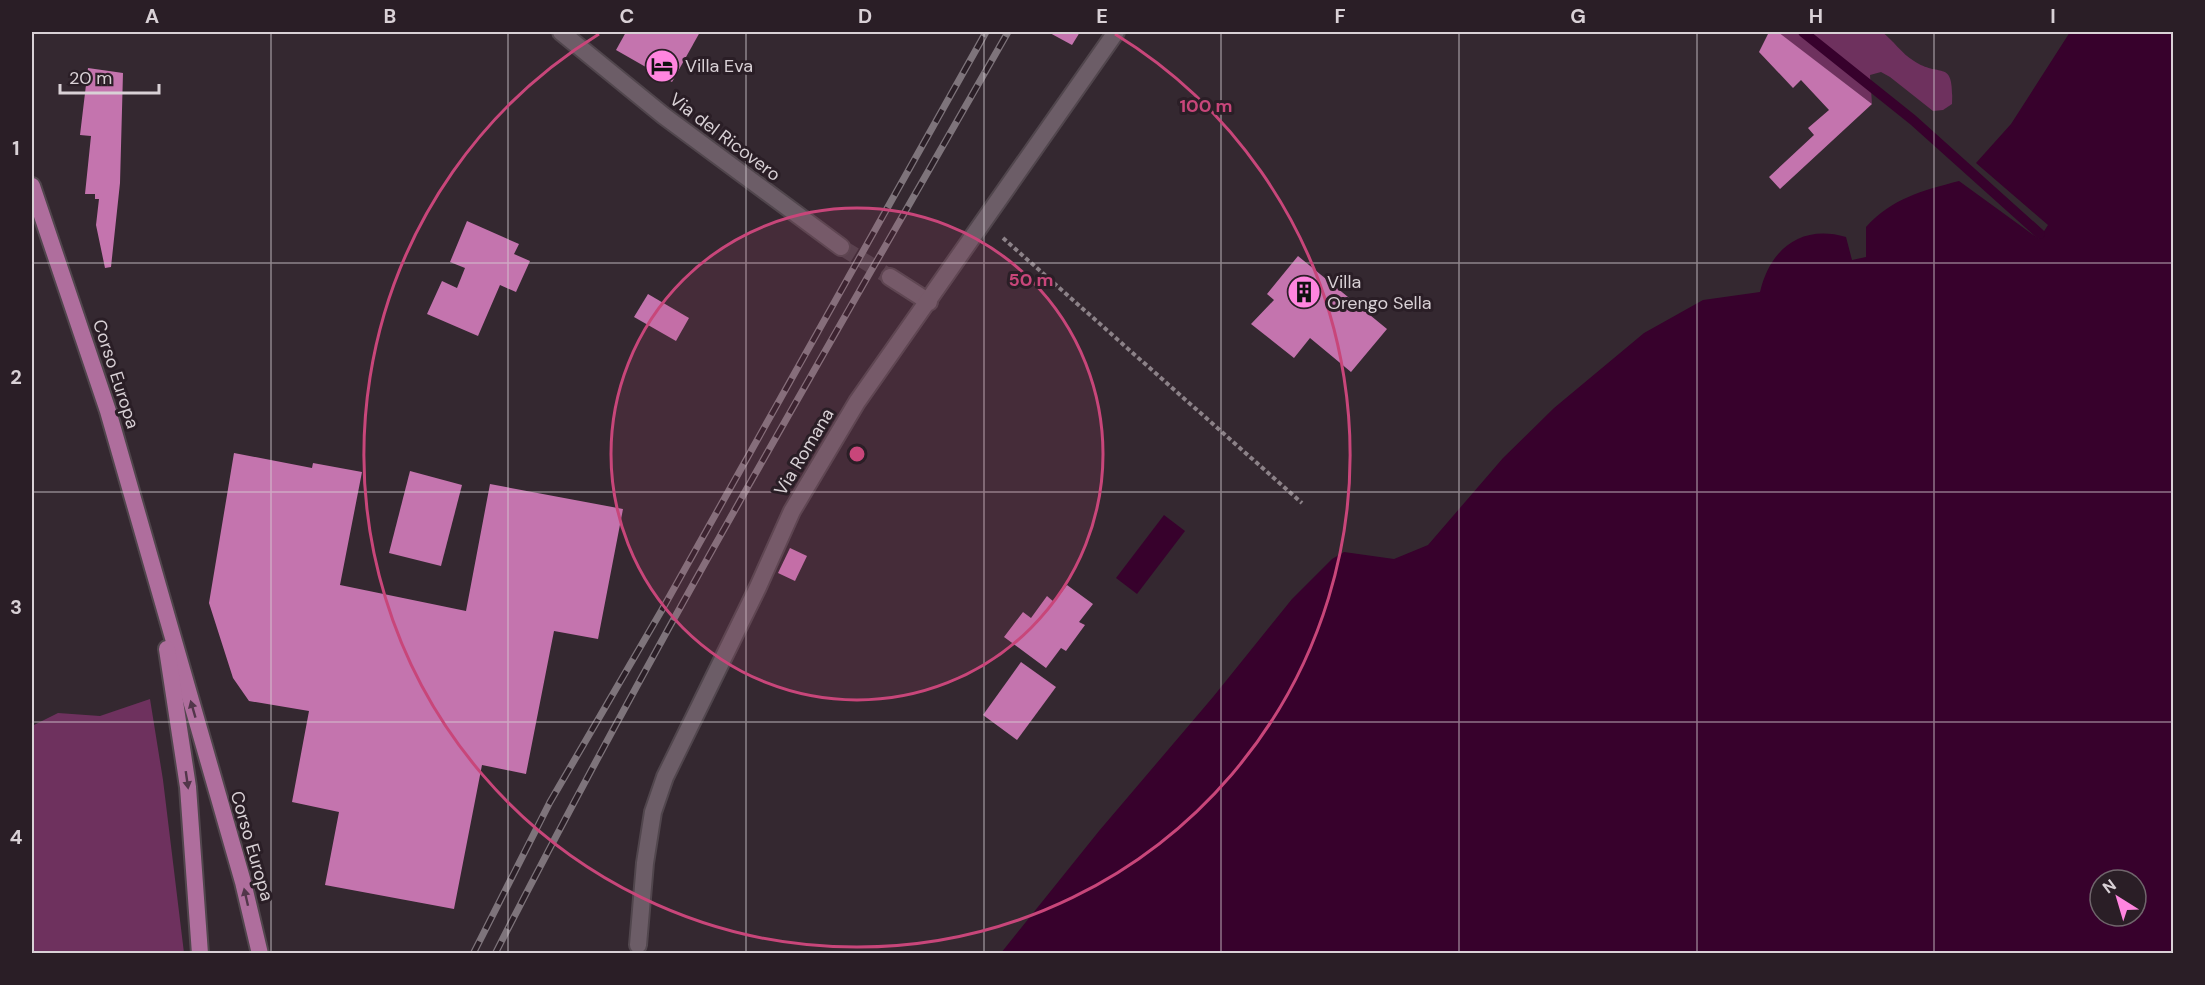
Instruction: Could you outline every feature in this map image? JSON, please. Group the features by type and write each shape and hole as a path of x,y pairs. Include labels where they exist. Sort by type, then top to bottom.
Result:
{"main road":[{"name":"Corso Europa","path":"32,186 108,411 243,882 260,954"},
{"name":"Corso Europa","path":"156,577 188,787 201,954"}],"street":[{"name":"Via del Ricovero","path":"561,32 673,122 841,247"},
{"name":"Via Romana","path":"638,945 645,863 652,823 665,777 758,587 792,510 857,402 1116,32"},
{"path":"890,277 929,302"}],"path":[{"path":"984,221 1302,503"}],"shaded area":[{"path":"1777,32 1882,32 1914,61 1948,74 1951,80 1952,104 1943,110 1933,111 1881,72 1870,75 1872,104"},
{"path":"2070,32 2173,32 2173,953 1001,953 1292,599 1332,559 1344,552 1394,559 1428,545 1503,458 1554,408 1644,333 1703,300 1760,292 1771,263 1790,243 1802,237 1830,234 1846,237 1852,260 1866,257 1866,227 1876,217 1908,197 1959,181 2039,239 2048,225 1976,163 2011,124"},
{"path":"1164,515 1185,531 1137,594 1116,578"},
{"path":"150,699 163,780 184,953 32,953 32,726 58,713 100,716"}],"building":[{"name":"Villa Eva","path":"626,32 700,32 672,82 616,50"},
{"path":"1048,32 1080,32 1072,45"},
{"path":"1769,32 1778,32 1872,104 1780,189 1769,177 1814,135 1808,128 1829,110 1801,80 1793,88 1759,52"},
{"path":"88,68 123,73 120,183 111,267 105,268 96,225 99,199 95,199 95,194 85,194 91,136 80,135"},
{"path":"467,221 519,244 514,254 530,261 516,292 500,285 478,336 427,314 442,281 457,288 465,268 450,262"},
{"path":"1298,256 1387,329 1351,372 1310,338 1294,358 1251,324 1274,300 1267,294"},
{"path":"648,294 689,318 676,341 634,317"},
{"path":"234,453 312,468 313,463 362,472 340,585 466,611 490,484 623,509 598,639 554,631 526,774 482,765 454,909 325,885 339,812 292,802 309,711 249,701 233,678 209,603"},
{"path":"410,471 462,485 441,566 389,553"},
{"path":"790,548 807,556 795,581 778,573"},
{"path":"1067,585 1093,604 1079,622 1085,625 1066,651 1061,648 1046,668 1004,637 1023,612 1031,618 1047,596 1054,602"},
{"path":"1021,662 1056,687 1017,740 983,715"}],"waterway":[{"path":"1803,32 1913,120 2040,234"}],"tunnel":[{"path":"841,247 890,277"}],"railway":[{"path":"473,954 550,802 663,608 986,32"},
{"path":"495,954 618,720 811,375 1008,32"}],"place":[{"name":"Villa Eva","path":"662,66"},
{"name":"Villa Orengo Sella","path":"1304,292"}]}
